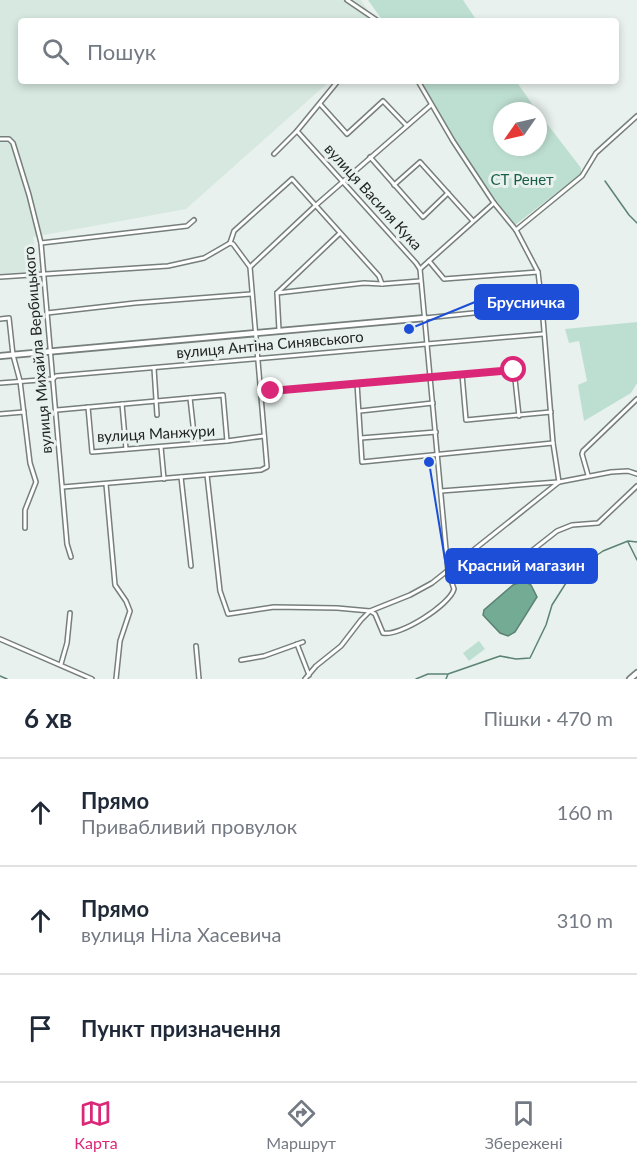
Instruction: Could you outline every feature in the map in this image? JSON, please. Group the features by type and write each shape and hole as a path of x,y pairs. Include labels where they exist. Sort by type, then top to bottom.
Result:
{"street":[{"path":"347,0 374,18"},
{"path":"274,154 297,131 336,84"},
{"path":"420,84 494,203 516,230 538,272 553,443 559,482"},
{"path":"320,104 347,134 383,101 406,125"},
{"path":"250,267 315,206 431,105"},
{"path":"516,230 582,176 596,153 637,116"},
{"name":"вулиця Василя Кука","path":"297,131 420,269 448,571 454,586 447,600 428,616 386,634 383,633 375,614 370,611"},
{"name":"вулиця Михайла Вербицького","path":"0,139 9,139 13,143 30,195 41,243 67,543 71,557"},
{"path":"370,158 423,217 448,193"},
{"path":"394,185 420,162 473,221"},
{"path":"0,277 127,270 168,266 204,258 230,243 234,231 292,179 379,276 382,284"},
{"path":"420,269 494,203"},
{"path":"41,243 187,226 194,220"},
{"path":"279,330 277,293 339,234"},
{"path":"63,487 261,470 267,467 250,267 230,243"},
{"path":"429,261 444,279 538,272"},
{"path":"277,293 364,283 420,281"},
{"path":"47,313 251,294"},
{"name":"вулиця Антіна Синявського","path":"0,356 542,306"},
{"path":"0,319 9,318 13,355 20,381 30,463 36,482 25,510 25,528"},
{"name":"вулиця Антіна Синявського","path":"0,383 53,379 56,376 543,334"},
{"path":"154,368 157,415"},
{"path":"261,392 514,370 519,416"},
{"path":"462,374 466,420 551,412"},
{"path":"357,383 363,462 553,443"},
{"path":"57,410 223,395 227,441"},
{"path":"190,398 195,443"},
{"path":"588,475 582,454 637,399"},
{"path":"359,411 433,403"},
{"path":"123,404 126,449"},
{"name":"вулиця Манжури","path":"88,407 92,452 264,436"},
{"path":"0,414 24,412"},
{"path":"361,438 436,432"},
{"path":"161,447 164,479"},
{"path":"441,491 559,482 588,475 628,471 637,474"},
{"path":"207,475 220,591 228,614 274,608 337,608 370,611"},
{"path":"181,477 190,566"},
{"path":"305,679 316,666 340,646 370,611 410,596 448,571 559,482"},
{"path":"106,483 114,585 130,607 120,641 116,679"},
{"path":"514,573 530,553 557,531 572,525 598,523 637,486"},
{"path":"61,664 67,643 70,612"},
{"path":"0,639 92,679"},
{"path":"241,660 264,656 303,642"},
{"path":"297,644 309,675"},
{"path":"196,646 199,679"},
{"path":"630,679 637,673"}],"shaded area":[{"path":"0,0 361,0 373,18 18,18 18,84 327,84 186,209 33,237 40,271 0,274"},
{"path":"524,581 531,585 537,597 515,632 508,636 500,633 483,615 484,610 513,585"}],"green space":[{"path":"368,0 463,0 475,18 381,18"},
{"name":"СТ Ренет","path":"422,84 518,84 531,102 493,102 493,156 547,156 547,124 581,168 581,174 515,225 465,155"},
{"path":"637,322 637,383 631,393 584,421 578,385 587,381 579,341 569,343 565,329"},
{"path":"479,641 485,649 469,661 463,653"}],"waterway":[{"path":"605,181 637,223"},
{"path":"446,679 448,674 500,656 516,659 530,658 546,625 552,605 573,572 603,551 628,541 637,542"},
{"path":"628,542 637,560"},
{"path":"416,679 428,674 447,674"},
{"path":"0,676 7,679"}],"place":[{"name":"Брусничка","path":"409,329"},
{"name":"Красний магазин","path":"429,462"}],"route":[{"path":"271,391 514,370"}]}
